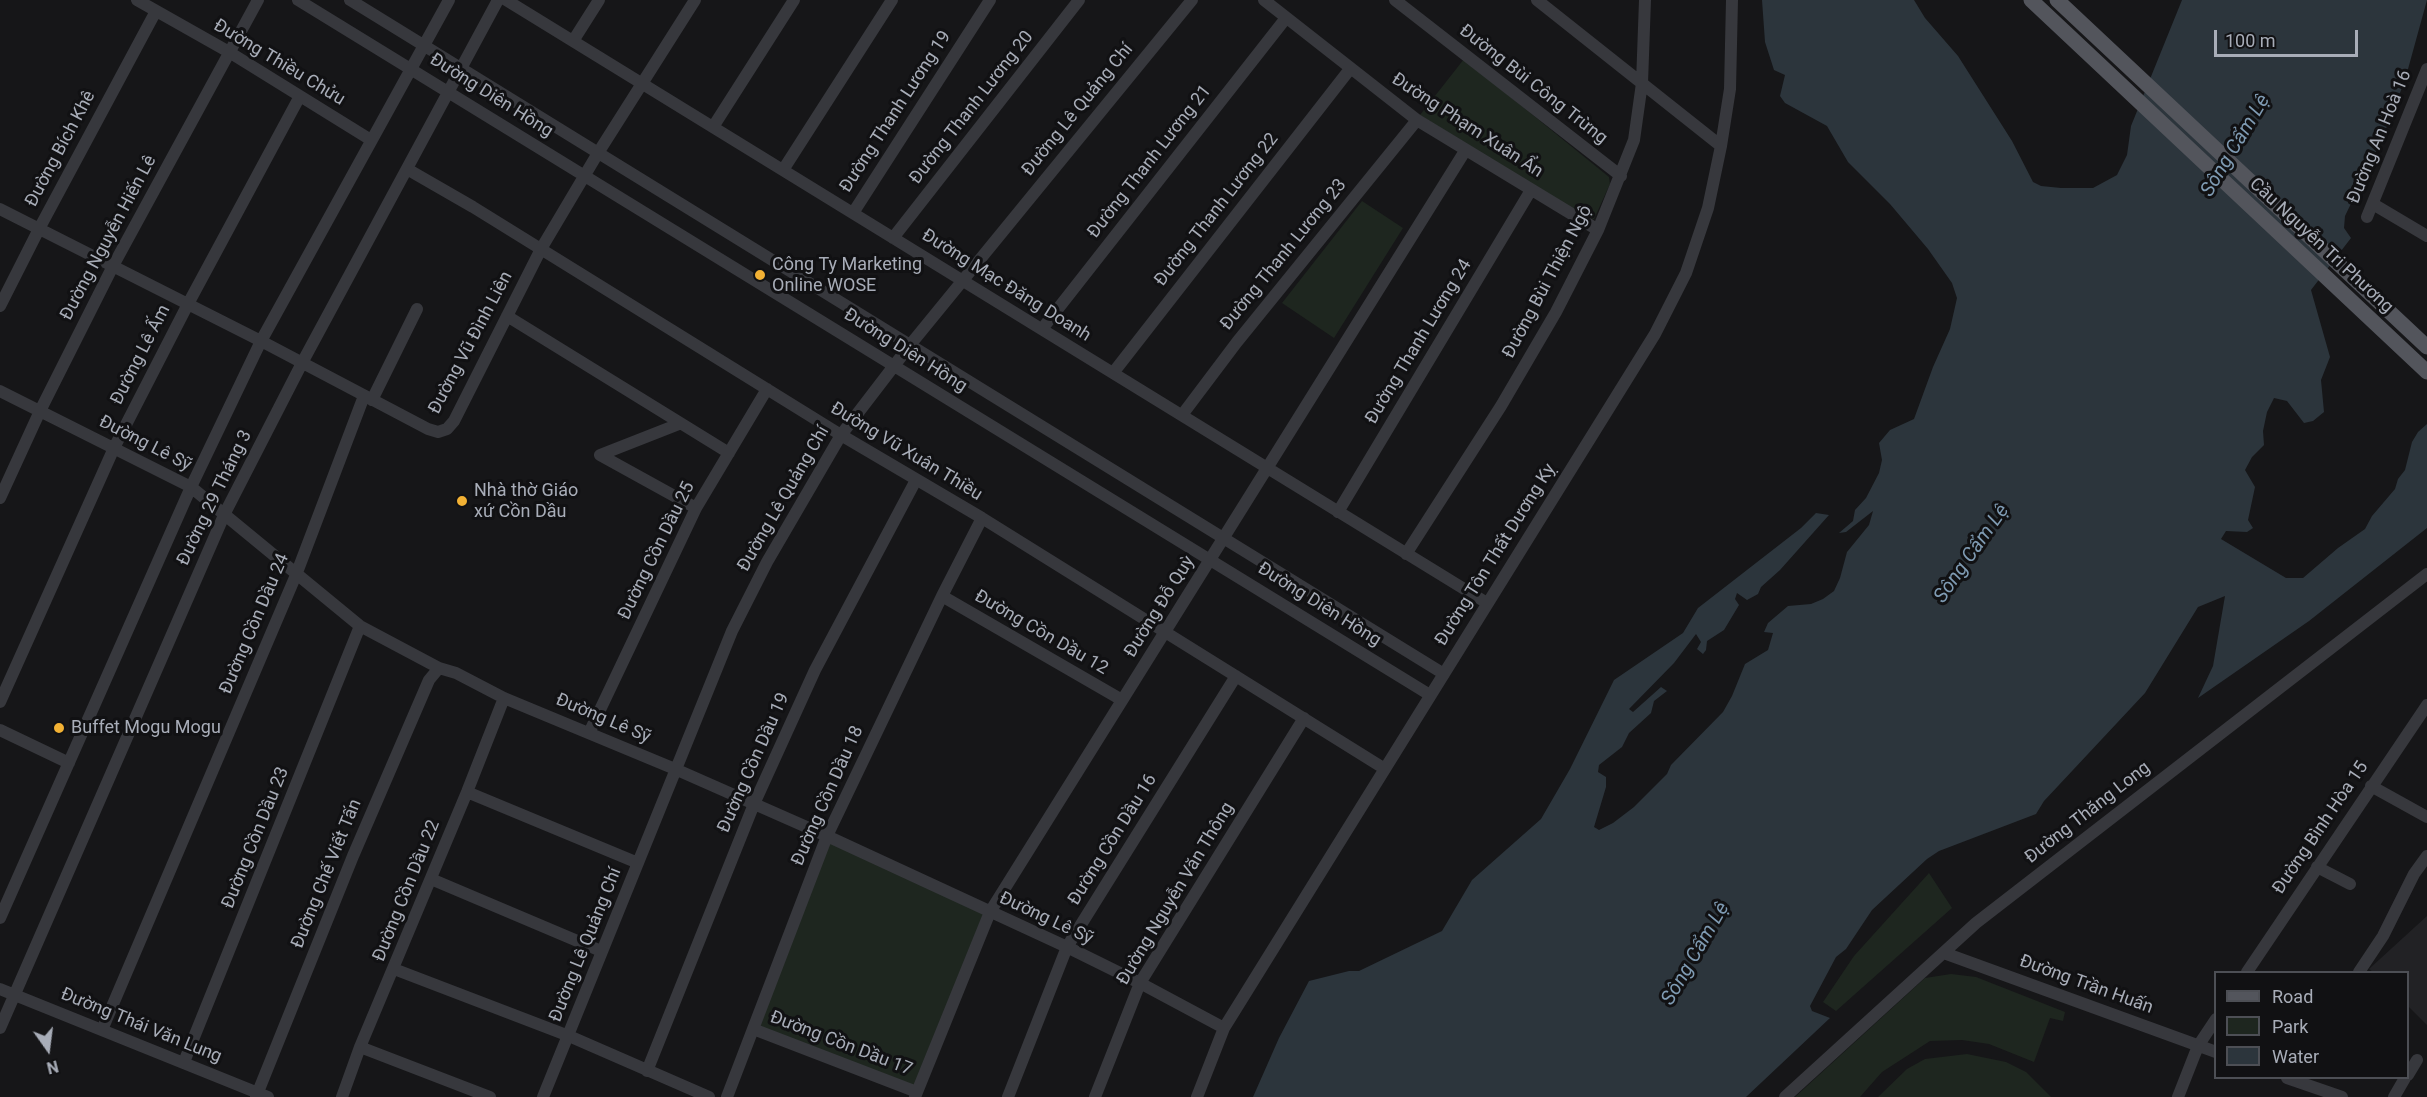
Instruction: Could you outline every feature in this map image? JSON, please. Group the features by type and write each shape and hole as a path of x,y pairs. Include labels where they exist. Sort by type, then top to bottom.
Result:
{"main road":[{"name":"Cầu Nguyễn Tri Phương","path":"2031,0 2427,372"},
{"name":"Cầu Nguyễn Tri Phương","path":"2057,0 2427,346"}],"street":[{"name":"Đường Thiều Chửu","path":"137,0 229,52 371,140"},
{"name":"Đường Nguyễn Hiến Lê","path":"0,498 40,411 113,266 258,0"},
{"name":"Đường Diên Hồng","path":"298,0 1431,695"},
{"name":"Đường Diên Hồng","path":"350,0 1444,674"},
{"name":"Đường 29 Tháng 3","path":"0,918 191,487 261,341 450,0"},
{"name":"Đường 29 Tháng 3","path":"0,1028 225,513 302,363 498,0"},
{"name":"Đường Mạc Đăng Doanh","path":"506,0 1488,603"},
{"path":"573,41 599,0"},
{"name":"Đường Vũ Đình Liên","path":"0,209 261,341 428,429 438,432 447,429 454,421 541,249 598,153 695,0"},
{"path":"713,127 794,0"},
{"path":"783,170 892,0"},
{"name":"Đường Thanh Lương 19","path":"853,213 990,0"},
{"name":"Đường Thanh Lương 20","path":"893,238 1079,0"},
{"name":"Đường Lê Quảng Chí","path":"543,1097 732,631 766,562 842,435 910,345 1192,0"},
{"name":"Đường Phạm Xuân Ẩn","path":"1264,0 1417,120 1598,230"},
{"name":"Đường Bùi Công Trừng","path":"1395,0 1622,176"},
{"path":"1537,0 1721,146"},
{"name":"Đường Bùi Thiện Ngộ","path":"1406,554 1501,406 1556,312 1598,230 1622,176 1634,140 1642,83 1645,0"},
{"name":"Đường Tôn Thất Dương Kỵ","path":"1197,1097 1224,1028 1654,334 1686,273 1708,208 1721,146 1730,89 1732,0"},
{"name":"Đường Bích Khê","path":"0,306 156,11"},
{"name":"Đường Thanh Lương 21","path":"1042,329 1286,18"},
{"name":"Đường Thanh Lương 22","path":"1113,373 1350,69"},
{"name":"Đường An Hoà 16","path":"2367,217 2427,69"},
{"name":"Đường Lê Ấm","path":"0,702 114,448 188,304 300,96"},
{"name":"Đường Thanh Lương 23","path":"1182,415 1237,342 1417,120"},
{"name":"Đường Đỗ Quỳ","path":"916,1095 990,912 1465,151"},
{"name":"Đường Vũ Xuân Thiều","path":"407,169 982,518 1385,769"},
{"name":"Đường Thanh Lương 24","path":"1338,512 1531,190"},
{"path":"2373,204 2427,236"},
{"name":"Đường Cồn Dầu 24","path":"102,1030 296,575 368,398 417,309"},
{"path":"507,316 729,453"},
{"name":"Đường Cồn Dầu 25","path":"589,733 696,508 767,389"},
{"name":"Đường Lê Sỹ","path":"0,391 191,487 360,626 439,668 456,673 504,698 675,769 827,836 1067,947 1224,1028"},
{"path":"679,424 600,455 696,508"},
{"name":"Đường Cồn Dầu 19","path":"647,1071 754,804 815,670 916,480"},
{"name":"Đường Cồn Dầu 18","path":"727,1097 827,836 982,518"},
{"name":"Đường Thăng Long","path":"1785,1097 1976,924 2215,736 2427,574"},
{"name":"Đường Cồn Dầu 12","path":"942,596 1122,700"},
{"name":"Đường Cồn Dầu 23","path":"184,1062 360,626"},
{"name":"Đường Chế Viết Tấn","path":"260,1096 353,856 429,680 439,668"},
{"name":"Đường Cồn Dầu 16","path":"1008,1097 1067,947 1236,676"},
{"name":"Đường Cồn Dầu 22","path":"342,1097 360,1047 504,698"},
{"name":"Đường Bình Hòa 15","path":"2248,971 2427,705"},
{"name":"Đường Nguyễn Văn Thông","path":"1095,1097 1140,983 1304,718"},
{"path":"0,730 69,763"},
{"path":"2371,786 2427,817"},
{"path":"467,792 638,863"},
{"path":"2359,971 2383,936 2414,874 2427,856"},
{"path":"2317,867 2350,884"},
{"path":"431,879 601,951"},
{"name":"Đường Trần Huấn","path":"1944,952 2214,1051"},
{"path":"394,969 569,1036 710,1097"},
{"name":"Đường Thái Văn Lung","path":"0,989 184,1062 260,1096"},
{"path":"2178,1097 2198,1046 2214,1022"},
{"name":"Đường Cồn Dầu 17","path":"753,1029 916,1095"},
{"path":"360,1047 490,1097"},
{"path":"2409,1072 2417,1060"},
{"path":"2292,1079 2342,1097"},
{"path":"2394,1097 2404,1079"}],"shaded area":[{"path":"2427,916 2427,1025 2409,1007 2409,971 2372,971 2369,969"}],"green space":[{"path":"1464,59 1609,177 1610,184 1594,219 1587,221 1420,115"},
{"path":"1362,201 1403,228 1334,338 1282,303"},
{"path":"827,836 990,912 917,1092 753,1029"},
{"path":"1929,873 1952,908 1836,1011 1823,1002 1854,956"},
{"path":"1951,974 1976,977 2065,1012 2063,1021 2050,1018 2034,1062 1989,1044 1962,1040 1930,1041 1882,1072 1860,1097 1795,1097 1925,978"},
{"path":"1967,1054 2006,1062 2026,1072 2051,1097 1878,1097 1907,1069 1925,1059"}],"water":[{"name":"Sông Cẩm Lệ","path":"1762,0 1914,0 1925,18 1958,56 2012,141 2033,182 2041,186 2061,188 2093,188 2117,175 2127,155 2131,126 2182,0 2427,0 2405,80 2380,144 2345,216 2344,228 2351,238 2311,290 2330,357 2321,380 2324,412 2313,421 2304,423 2287,401 2274,398 2267,412 2263,431 2264,445 2252,457 2245,470 2255,487 2248,520 2253,528 2247,532 2226,531 2221,539 2286,578 2303,578 2338,548 2365,529 2372,516 2395,489 2398,479 2405,470 2412,442 2427,424 2427,528 2309,621 2198,698 2213,666 2225,596 2198,607 2145,693 2044,801 2036,814 1939,851 1927,859 1872,910 1846,949 1836,957 1810,1006 1812,1011 1830,1018 1746,1097 1253,1097 1279,1038 1309,981 1349,971 1359,971 1442,931 1472,880 1541,819 1570,769 1614,680 1683,633 1698,608 1801,528 1816,513 1829,515 1780,570 1761,587 1758,594 1747,600 1737,593 1735,599 1739,605 1724,630 1707,641 1703,654 1697,649 1701,642 1696,634 1674,663 1629,709 1633,712 1661,687 1667,691 1654,701 1651,713 1629,733 1622,747 1599,765 1598,772 1606,777 1606,787 1594,827 1599,830 1613,823 1634,807 1723,712 1745,664 1768,650 1773,633 1764,632 1768,623 1788,606 1811,604 1834,591 1847,552 1869,525 1873,511 1846,532 1839,533 1853,521 1855,510 1866,498 1879,473 1882,460 1879,443 1890,430 1914,419 1950,329 1957,298 1952,283 1928,249 1890,204 1848,162 1827,126 1785,103 1780,96 1785,75 1774,70 1765,42"}],"place":[{"name":"Công Ty Marketing Online WOSE","path":"760,275"},
{"name":"Nhà thờ Giáo xứ Cồn Dầu","path":"462,501"},
{"name":"Buffet Mogu Mogu","path":"59,728"}]}
